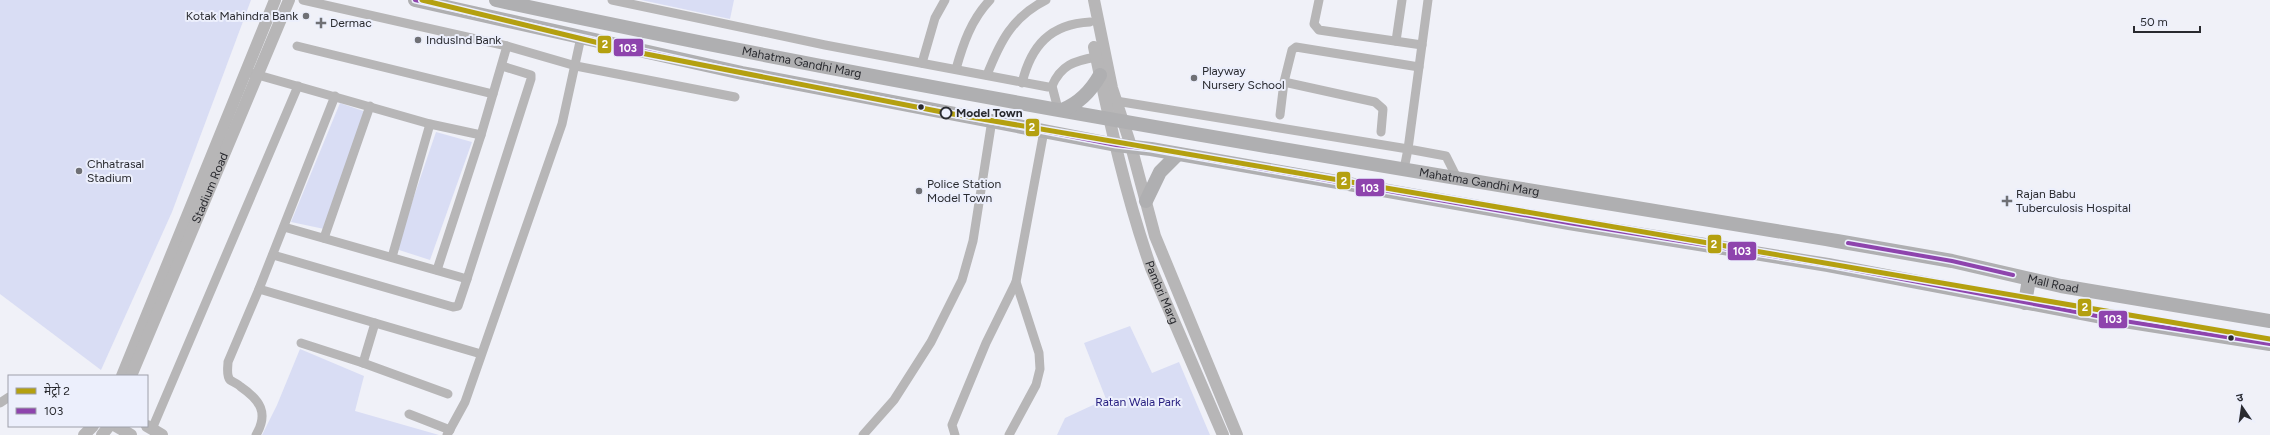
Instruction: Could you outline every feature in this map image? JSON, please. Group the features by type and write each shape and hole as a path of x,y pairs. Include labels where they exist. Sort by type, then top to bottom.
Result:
{"main road":[{"name":"Mahatma Gandhi Marg","path":"415,0 742,73 1116,145 1131,146 1828,265 2118,320 2270,344"},
{"name":"Mahatma Gandhi Marg","path":"496,0 676,39 1060,110 1108,117 1404,169 1837,240"},
{"path":"1060,110 1085,96 1100,75"},
{"path":"1146,201 1160,172 1178,154"},
{"name":"Mall Road","path":"1837,240 1952,261 2061,286 2270,320"},
{"path":"2025,303 2029,279"}],"street":[{"name":"Stadium Road","path":"122,375 275,0"},
{"name":"Stadium Road","path":"131,375 259,76 289,0"},
{"path":"303,0 507,46 576,66 736,97"},
{"path":"612,0 1022,83 1052,86"},
{"path":"922,63 935,18 945,0"},
{"path":"956,69 962,45 972,24 990,0"},
{"path":"988,75 999,44 1012,26 1035,6 1046,0"},
{"name":"Pambri Marg","path":"1086,0 1108,117 1142,242 1151,268 1223,435"},
{"name":"Pambri Marg","path":"1094,0 1116,101 1131,146 1161,255 1237,435"},
{"path":"1319,0 1314,24 1319,30 1422,45"},
{"path":"1396,41 1402,0"},
{"path":"1404,169 1428,0"},
{"path":"1022,83 1026,65 1042,41 1066,26 1090,22"},
{"path":"409,414 449,432 465,402 562,124 576,66 581,37"},
{"path":"297,46 494,94"},
{"path":"437,270 494,94 507,46"},
{"path":"1280,116 1284,82 1292,50 1296,47 1419,68"},
{"path":"1060,110 1052,86 1056,77 1066,66 1080,60 1096,57"},
{"path":"273,256 453,307 458,306 531,79 531,75 527,73 502,66"},
{"path":"245,72 335,96 430,124 481,135"},
{"path":"1284,82 1375,102 1383,109 1381,132"},
{"path":"153,430 298,86"},
{"path":"256,435 263,418 258,402 230,380 227,372 228,362 273,256 335,96"},
{"path":"1116,101 1446,156 1458,178"},
{"path":"324,238 370,106"},
{"path":"863,435 894,400 923,355 962,280 973,241 992,120"},
{"path":"392,257 430,124"},
{"path":"955,435 952,424 986,343 1016,282 1044,131"},
{"path":"284,227 467,279"},
{"path":"1008,435 1036,385 1040,369 1039,353 1016,282"},
{"path":"259,289 481,354"},
{"path":"363,363 375,323"},
{"path":"301,343 363,363 448,394"},
{"path":"0,403 8,397"},
{"path":"84,435 92,427"},
{"path":"102,435 108,427"},
{"path":"118,427 131,435"}],"green space":[{"name":"Chhatrasal Stadium","path":"0,0 251,0 172,212 101,370 0,294"},
{"path":"641,0 734,0 730,19"},
{"path":"340,103 369,113 329,230 291,222"},
{"path":"436,132 472,142 430,260 396,249"},
{"name":"Ratan Wala Park","path":"1130,326 1152,373 1179,362 1210,435 1057,435 1065,418 1106,399 1084,343"},
{"path":"300,349 364,376 355,411 439,435 262,435 277,405"}],"metro line":[{"name":"2","path":"422,0 636,52 947,113 2270,339"}],"transit line":[{"name":"103","path":"415,0 742,73 1116,145 1151,149 1569,223 1828,265 2118,320 2270,344"},
{"name":"103","path":"1848,243 1952,261 2013,275"}],"place":[{"name":"Kotak Mahindra Bank","path":"306,16"},
{"name":"Dermac","path":"321,23"},
{"name":"IndusInd Bank","path":"418,40"},
{"name":"Playway Nursery School","path":"1194,78"},
{"name":"Model Town","path":"946,113"},
{"name":"Chhatrasal Stadium","path":"79,171"},
{"name":"Police Station Model Town","path":"919,191"},
{"name":"Rajan Babu Tuberculosis Hospital","path":"2007,201"}]}
